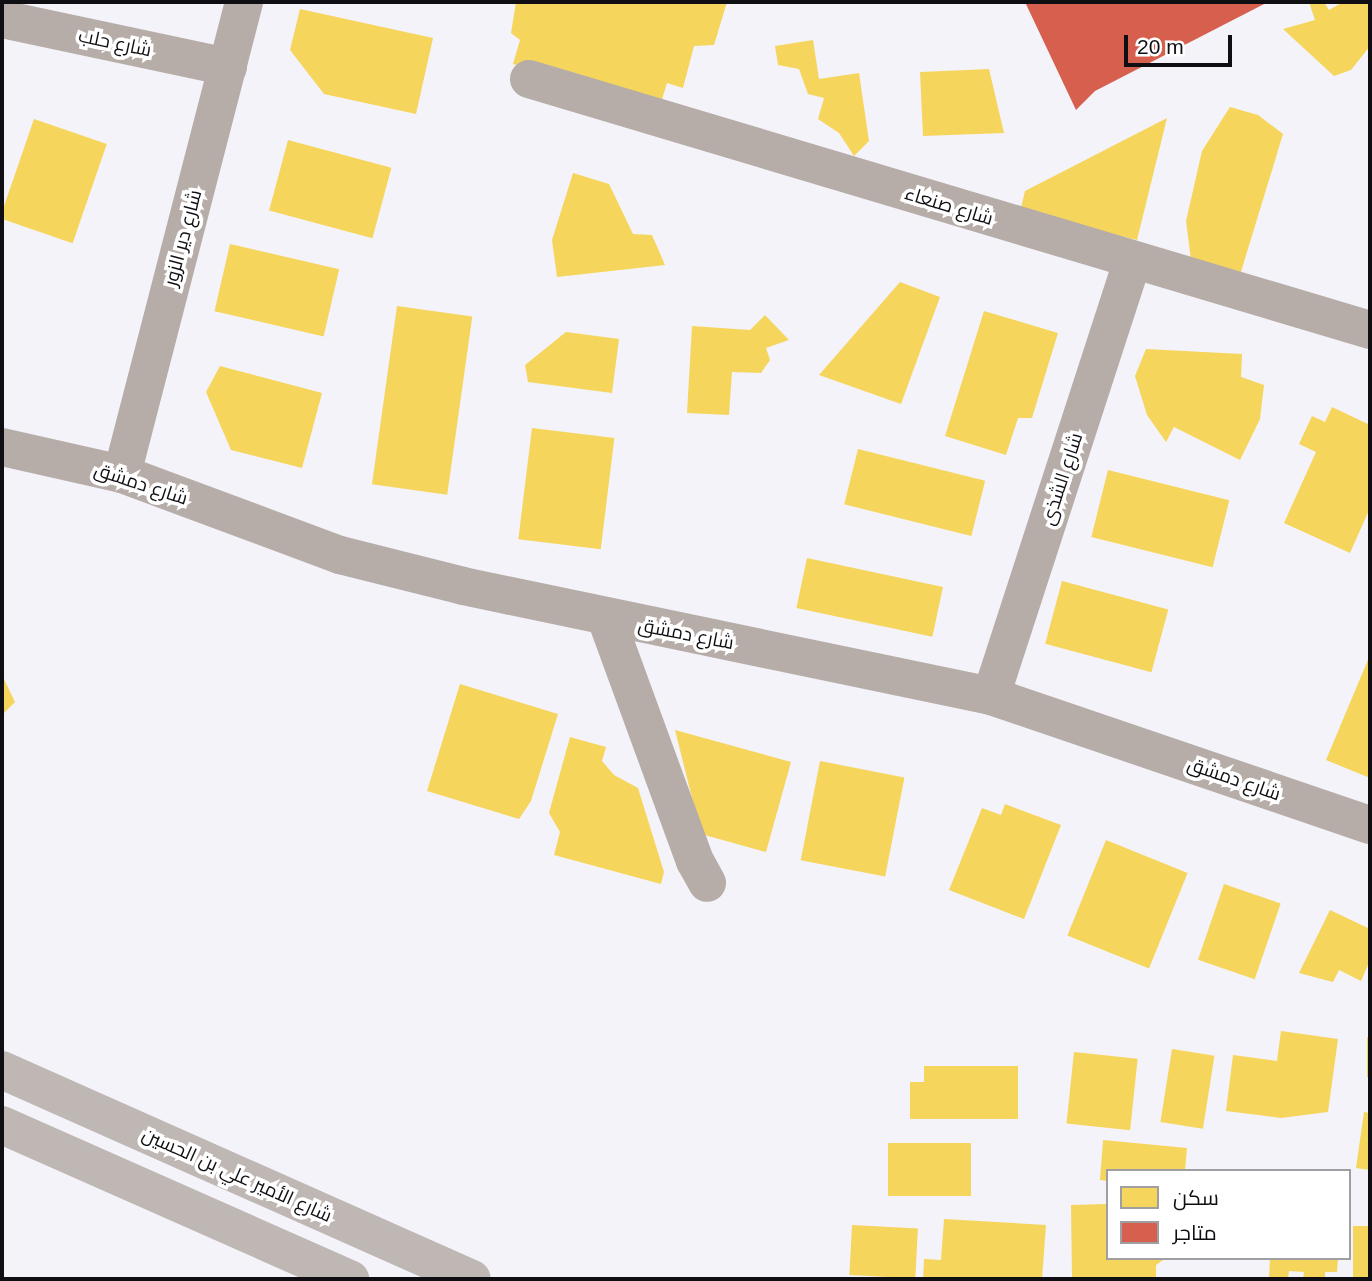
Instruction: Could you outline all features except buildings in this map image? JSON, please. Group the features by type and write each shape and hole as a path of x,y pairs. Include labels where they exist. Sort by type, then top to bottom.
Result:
{"main road":[{"name":"شارع الأمير علي بن الحسين","path":"2,1070 472,1279"},
{"path":"2,1125 350,1279"}],"street":[{"name":"شارع دير الزور","path":"122,474 244,2"},
{"name":"شارع حلب","path":"2,19 228,67"},
{"name":"شارع صنعاء","path":"529,79 1132,262 1370,330"},
{"name":"شارع الشذى","path":"991,696 1132,262"},
{"name":"شارع دمشق","path":"2,447 122,474 340,555 606,618 991,696 1370,825"},
{"path":"606,618 707,883"}]}
